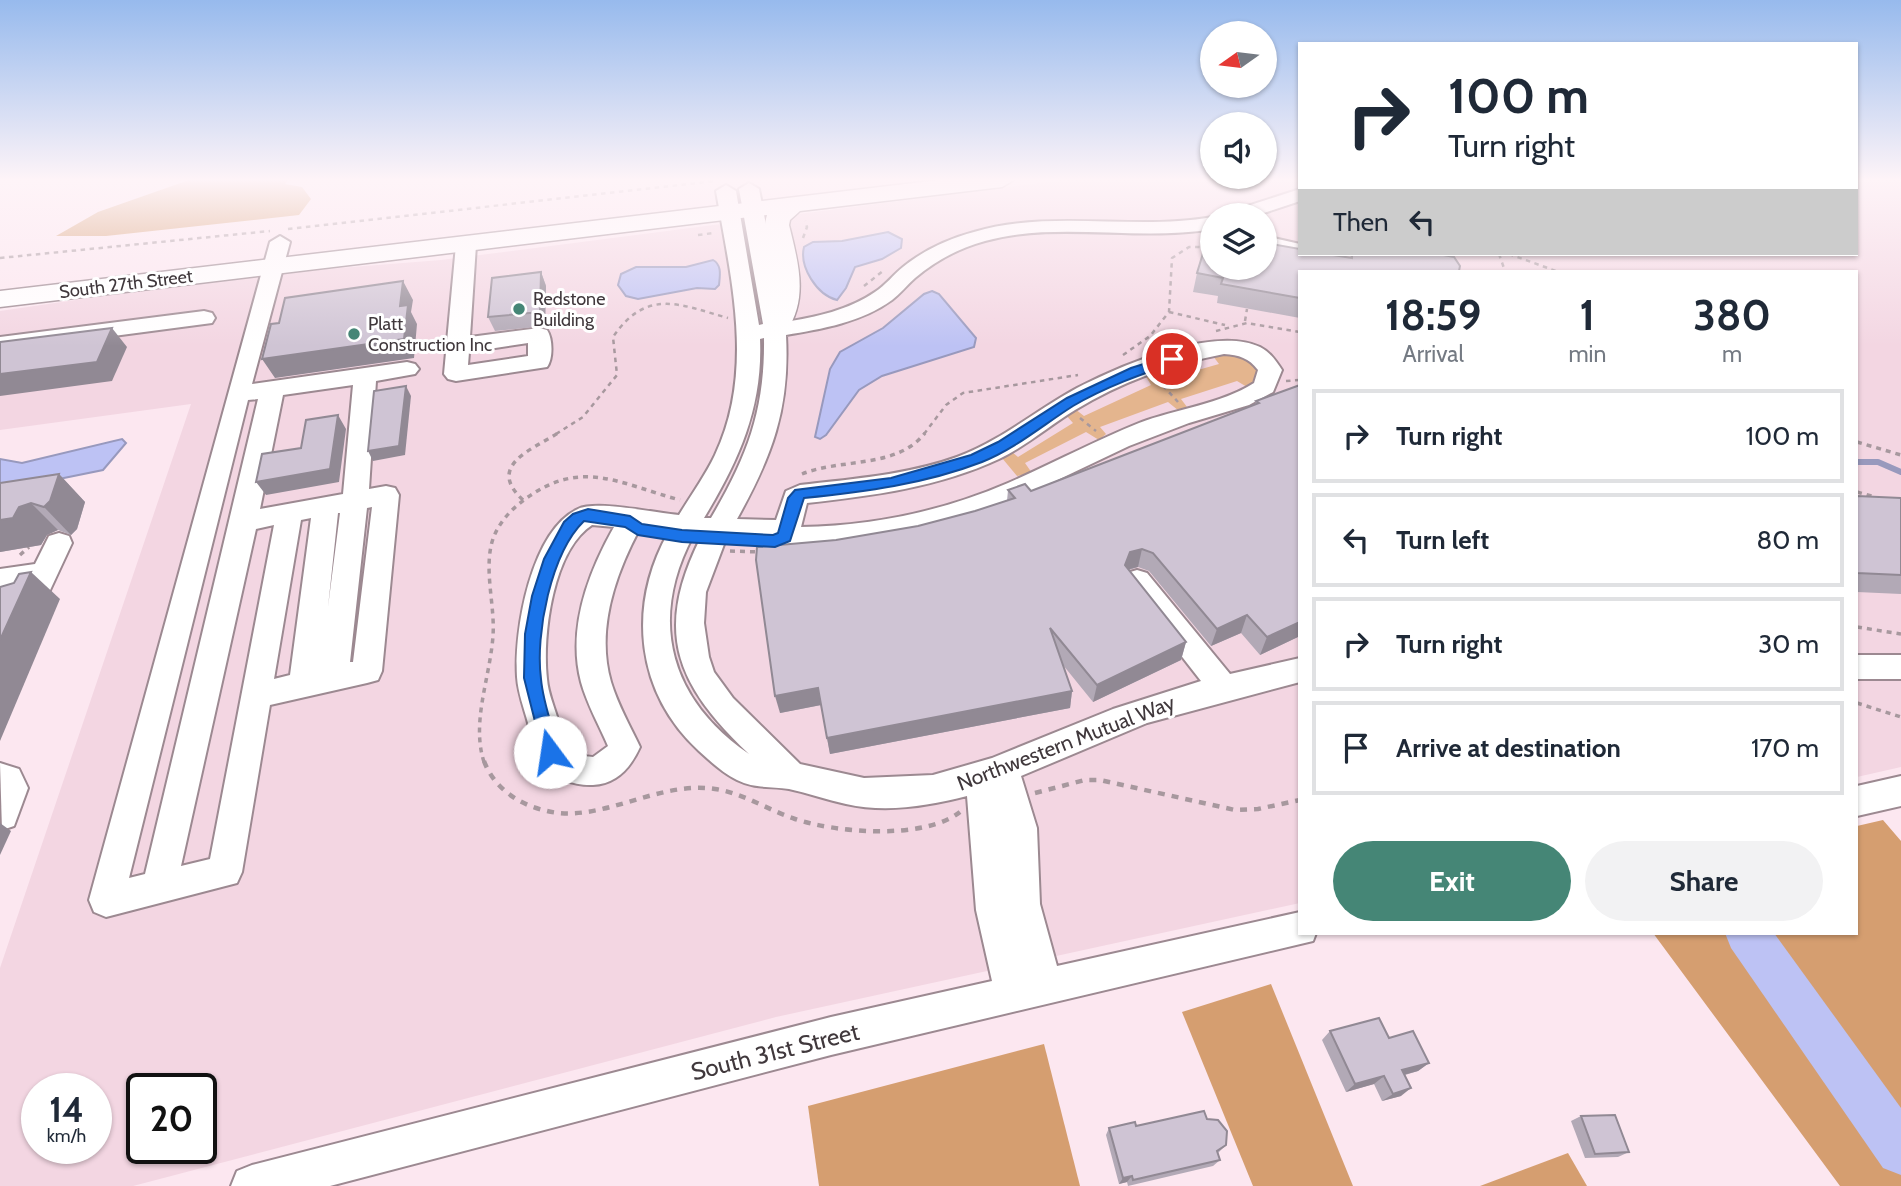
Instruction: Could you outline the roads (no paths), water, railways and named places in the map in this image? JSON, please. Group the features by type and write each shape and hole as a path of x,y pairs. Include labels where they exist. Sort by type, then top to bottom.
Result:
{"main road":[{"name":"South 27th Street","path":"7,265 347,235"},
{"name":"South 27th Street","path":"0,299 466,245 519,235"},
{"path":"760,327 784,313 787,270 779,235"}],"street":[{"name":"Northwestern Mutual Way","path":"743,235 760,327 776,360 769,425 757,459 695,572 689,593 689,622 694,659 704,680 748,737 771,752 790,775"},
{"path":"760,327 826,321 853,312 882,297 931,256 985,235"},
{"path":"281,242 209,497 106,900 225,872 289,513"},
{"path":"458,346 466,245"},
{"path":"1277,245 1298,250"},
{"path":"0,344 204,318"},
{"name":"Northwestern Mutual Way","path":"760,327 746,396 729,452 687,521 663,573 656,606 656,640 671,695 693,726 724,754 757,773 790,775 864,793 913,793 1002,781 1125,718 1224,688 1298,670"},
{"path":"630,522 608,564 596,599 593,630 594,671 624,747 619,760 596,771 570,768 550,752 532,678 533,634 540,596 552,559 569,526 579,517 588,514 630,522 638,529 687,521 716,534 775,541 785,537 860,532 907,524 967,508 1017,489 1111,443 1255,394 1270,379 1270,370 1256,354 1237,347 1206,350 1147,368 1065,405 988,454 891,483 800,494 795,498 785,537"},
{"path":"238,394 407,369"},
{"path":"304,684 365,375"},
{"path":"159,888 272,389"},
{"path":"988,454 1017,489"},
{"path":"209,497 251,490"},
{"path":"244,521 386,495 367,671 257,695"},
{"path":"31,601 60,543"},
{"path":"0,580 43,573"},
{"path":"1137,581 1224,688"},
{"path":"1858,667 1901,667"},
{"path":"0,777 8,779 12,788 2,815"},
{"path":"1002,781 986,804 993,909 1029,991"},
{"path":"1858,801 1901,791"},
{"name":"South 31st Street","path":"252,1186 831,1036 1298,929"}],"water":[{"path":"871,235 895,235 902,239 901,248 882,259 855,267 846,288 837,300 816,286 807,271 803,255 804,247 813,242 842,241"},
{"path":"713,260 720,271 719,285 715,289 697,288 638,299 626,296 618,285 621,274 636,267 686,267"},
{"path":"932,291 939,294 976,338 974,347 882,376 859,390 826,435 820,439 815,437 830,369 840,352 883,328 924,294"},
{"path":"122,439 126,443 103,470 0,491 0,459 22,463"}],"waterway":[{"path":"1858,462 1878,462 1901,472"},
{"path":"1748,935 1901,1150"}],"place":[{"name":"Redstone Building","path":"519,309"},
{"name":"Platt Construction Inc","path":"354,334"}]}
